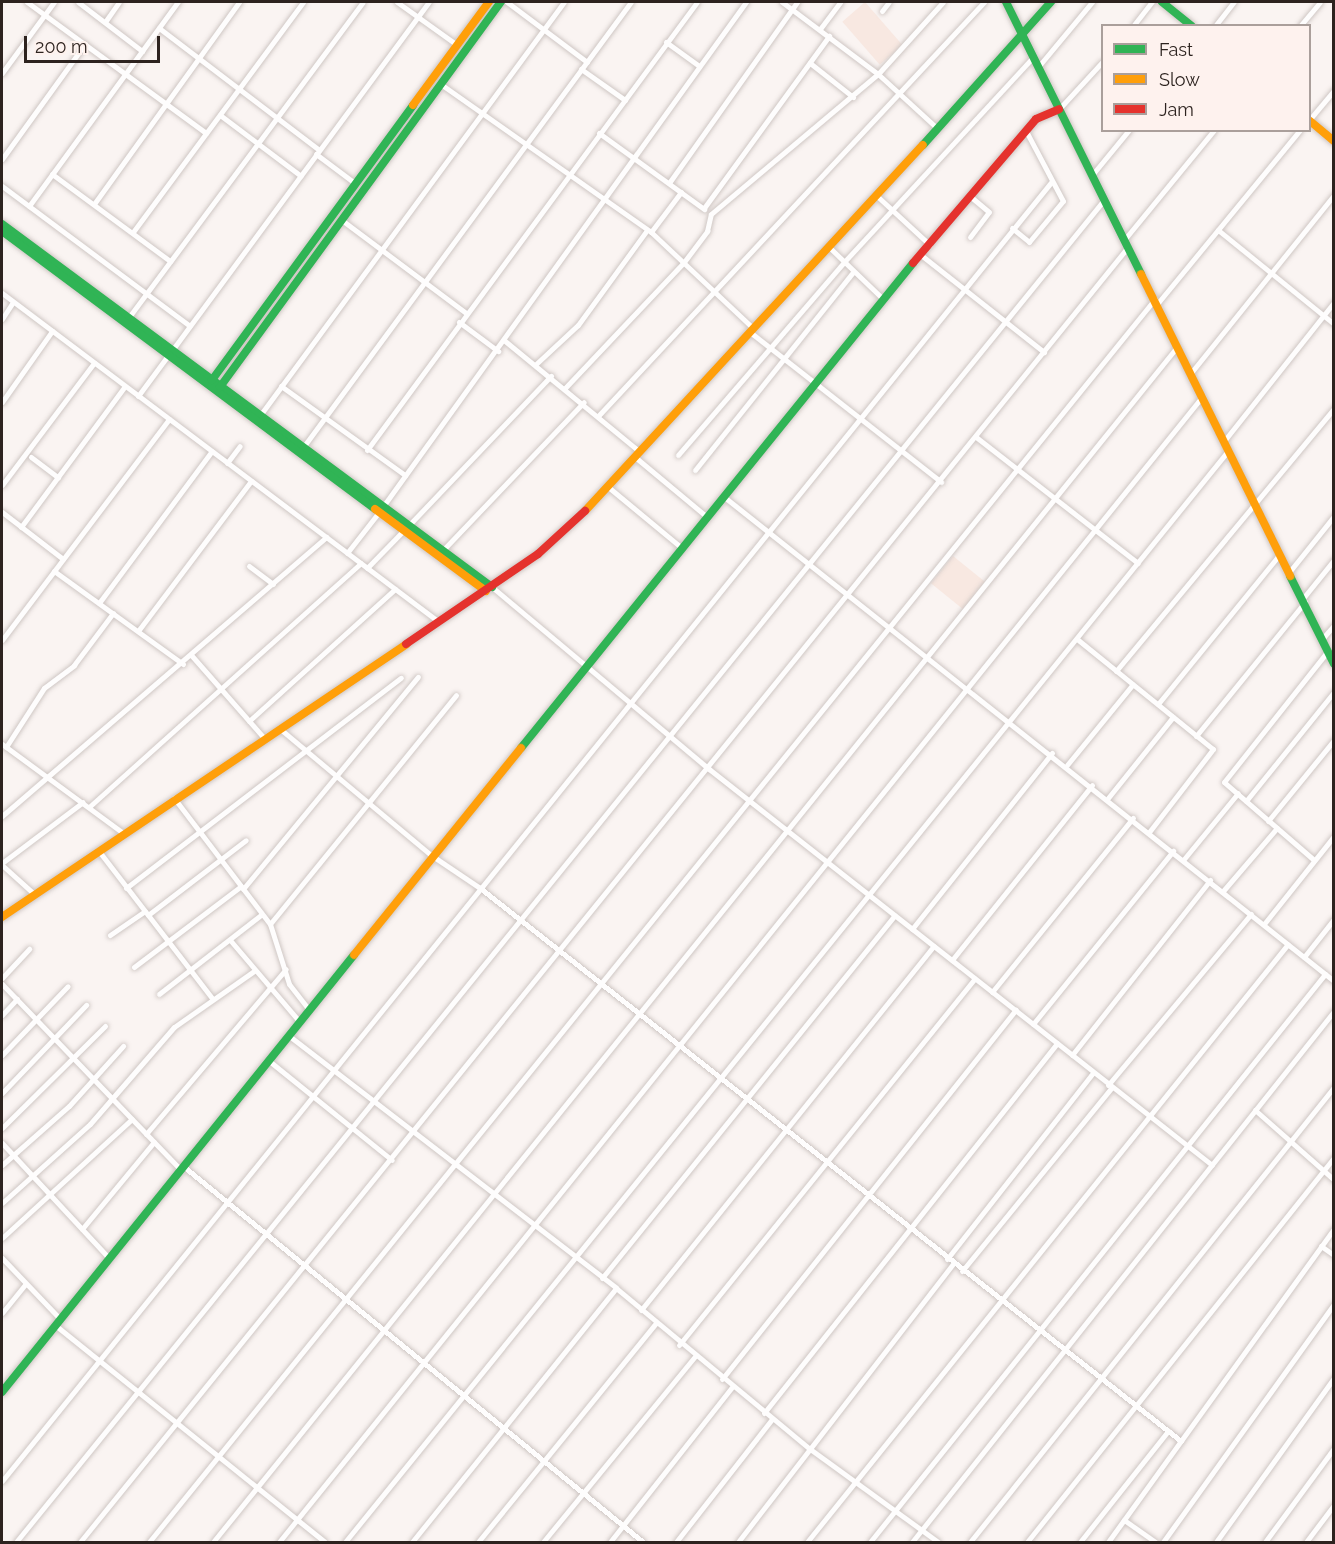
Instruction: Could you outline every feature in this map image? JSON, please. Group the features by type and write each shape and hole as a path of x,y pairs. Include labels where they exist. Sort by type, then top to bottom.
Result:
{"street":[{"path":"27,2 206,133"},
{"path":"2,73 54,2"},
{"path":"78,2 142,51"},
{"path":"105,22 119,2"},
{"path":"29,206 178,2"},
{"path":"94,204 239,2"},
{"path":"133,232 303,2"},
{"path":"129,317 363,2"},
{"path":"397,2 457,45"},
{"path":"138,396 429,2"},
{"path":"211,381 489,2"},
{"path":"220,388 501,2"},
{"path":"507,2 587,62"},
{"path":"261,414 564,2"},
{"path":"304,446 326,419 524,142 631,2"},
{"path":"368,450 459,322 697,2"},
{"path":"347,553 498,351 603,198 746,2"},
{"path":"782,2 878,74 938,129"},
{"path":"669,183 797,2"},
{"path":"820,29 840,2"},
{"path":"882,11 889,2"},
{"path":"566,388 684,262 707,231 711,214 853,97 878,74 943,2"},
{"path":"599,415 984,2"},
{"path":"1007,2 1156,302 1201,398 1305,599 1334,664"},
{"path":"2,917 33,893 173,797 491,591 560,535 878,196 1024,37 1051,2"},
{"path":"1038,67 1092,2"},
{"path":"1135,24 1152,2"},
{"path":"1162,2 1190,24"},
{"path":"1217,24 1234,2"},
{"path":"1302,24 1320,2"},
{"path":"159,28 277,118 356,184"},
{"path":"704,208 829,36"},
{"path":"666,42 699,66"},
{"path":"2,159 85,44"},
{"path":"678,455 844,262 894,211 1033,57"},
{"path":"810,63 853,97"},
{"path":"2,1392 431,855 883,299 1036,119 1059,109 1101,63"},
{"path":"581,69 625,100"},
{"path":"442,85 649,231 684,262 781,358 941,482"},
{"path":"1311,119 1334,90"},
{"path":"220,115 301,176"},
{"path":"1311,121 1334,141"},
{"path":"1012,228 1029,242 1063,201 1026,131"},
{"path":"1092,175 1127,132"},
{"path":"80,1542 307,1266 941,482 1212,132"},
{"path":"149,1542 1016,469 1298,132"},
{"path":"599,134 633,156 711,214"},
{"path":"52,174 170,261"},
{"path":"2,1480 963,288 1052,181"},
{"path":"2,186 190,326"},
{"path":"536,364 578,326 681,192"},
{"path":"1190,374 1334,195"},
{"path":"878,196 930,245"},
{"path":"970,237 989,212 971,197"},
{"path":"16,1542 667,735 1104,200"},
{"path":"343,221 466,313"},
{"path":"2,224 129,317 171,351"},
{"path":"1218,230 1334,324"},
{"path":"2,231 171,351 491,591"},
{"path":"829,247 883,299"},
{"path":"921,255 1044,352"},
{"path":"695,470 781,358 853,272"},
{"path":"2,293 441,623"},
{"path":"2,318 13,302"},
{"path":"1224,441 1334,302"},
{"path":"459,322 498,351"},
{"path":"2,402 52,331"},
{"path":"505,341 599,415 636,453 707,517"},
{"path":"213,1542 496,1196 1177,347"},
{"path":"2,485 94,363"},
{"path":"367,568 551,376"},
{"path":"21,527 125,386"},
{"path":"281,386 405,475"},
{"path":"220,388 261,414 304,446 381,508"},
{"path":"279,1542 682,1048 1201,398"},
{"path":"443,550 584,402"},
{"path":"1116,670 1334,408"},
{"path":"2,640 169,419"},
{"path":"976,437 1138,563"},
{"path":"227,463 240,446"},
{"path":"99,603 212,451"},
{"path":"345,1542 871,896 1228,451"},
{"path":"31,457 58,477"},
{"path":"138,631 251,481"},
{"path":"608,486 682,548"},
{"path":"723,496 1052,753 1334,981"},
{"path":"2,513 63,559"},
{"path":"1290,571 1331,525 1334,516"},
{"path":"407,527 443,550 583,668 709,769 1016,1010 1145,1115 1212,1165"},
{"path":"2,816 50,778 192,656 326,537"},
{"path":"1158,704 1281,554"},
{"path":"1196,736 1334,560"},
{"path":"33,893 2,864 86,804 361,563"},
{"path":"249,566 273,584"},
{"path":"54,571 183,663"},
{"path":"249,721 395,589"},
{"path":"113,613 74,665 44,688 4,745 122,832"},
{"path":"1322,639 1334,625"},
{"path":"1077,639 1213,749 1149,832"},
{"path":"1314,860 1224,782 1327,652"},
{"path":"192,656 264,738"},
{"path":"134,967 242,888 418,677"},
{"path":"126,888 401,678"},
{"path":"1067,765 1132,684"},
{"path":"1246,801 1334,692"},
{"path":"270,924 456,695"},
{"path":"1108,798 1173,717"},
{"path":"279,728 431,855 480,888 722,1079 864,1195 1181,1441"},
{"path":"1268,820 1334,740"},
{"path":"912,929 1052,753"},
{"path":"952,960 1092,785"},
{"path":"1184,859 1238,794"},
{"path":"173,797 270,924 289,984 308,1008"},
{"path":"992,992 1133,818"},
{"path":"1223,891 1277,828"},
{"path":"1264,924 1334,836"},
{"path":"110,935 146,913 246,840"},
{"path":"97,849 212,998"},
{"path":"1033,1024 1173,851"},
{"path":"1072,1055 1210,880"},
{"path":"159,994 262,914"},
{"path":"962,1271 1251,914"},
{"path":"602,1278 895,915"},
{"path":"1304,957 1334,919"},
{"path":"230,940 270,992 299,1021"},
{"path":"807,1542 1145,1115 1288,944"},
{"path":"641,1310 934,946"},
{"path":"2,978 28,949"},
{"path":"146,1134 270,992 286,969"},
{"path":"2,1203 111,1098 174,1027 212,998 254,971"},
{"path":"870,1542 1324,974"},
{"path":"679,1345 975,978"},
{"path":"2,984 146,1134 181,1167 266,1232 643,1542"},
{"path":"2,1055 68,986"},
{"path":"2,1016 16,999"},
{"path":"2,1093 56,1040 87,1005"},
{"path":"722,1379 864,1195 1016,1010"},
{"path":"912,1542 1334,1011"},
{"path":"2,1128 75,1060 105,1026"},
{"path":"288,1035 616,1288 679,1345 810,1449 856,1480 920,1532 939,1542"},
{"path":"764,1413 906,1227 1057,1043"},
{"path":"2,1165 94,1080 123,1046"},
{"path":"268,1060 392,1160"},
{"path":"947,1259 1093,1073"},
{"path":"970,1542 1334,1087"},
{"path":"1255,1110 1334,1180"},
{"path":"2,1238 51,1196 132,1119"},
{"path":"82,1229 154,1142"},
{"path":"2,1143 108,1257"},
{"path":"1027,1542 1334,1158"},
{"path":"1108,1542 1334,1229"},
{"path":"1321,1246 1334,1255"},
{"path":"2,1258 4,1266 26,1285 57,1322 98,1359 139,1390 322,1542"},
{"path":"738,1542 953,1264"},
{"path":"2,1313 26,1285"},
{"path":"412,1542 616,1288"},
{"path":"1163,1542 1334,1304"},
{"path":"478,1542 656,1323"},
{"path":"543,1542 695,1356"},
{"path":"1216,1542 1334,1378"},
{"path":"609,1542 732,1387"},
{"path":"676,1542 772,1419"},
{"path":"1080,1542 1168,1431"},
{"path":"1266,1542 1334,1448"},
{"path":"1306,1542 1334,1505"},
{"path":"1124,1520 1155,1542"}],"shaded area":[{"path":"865,2 902,45 880,65 842,22"},
{"path":"953,556 985,582 963,609 931,583"}],"traffic: fast":[{"path":"220,387 501,2"},
{"path":"1006,2 1141,274"},
{"path":"923,145 1051,2"},
{"path":"1162,2 1190,24"},
{"path":"212,380 413,105"},
{"path":"2,224 492,587"},
{"path":"2,231 375,509"},
{"path":"521,748 913,263"},
{"path":"1290,576 1334,664"},
{"path":"2,1392 354,955"}],"traffic: slow":[{"path":"413,105 489,2"},
{"path":"1311,122 1334,141"},
{"path":"585,511 923,145"},
{"path":"1141,274 1290,576"},
{"path":"375,509 486,591"},
{"path":"2,917 406,644"},
{"path":"354,955 521,748"}],"traffic: jam":[{"path":"913,263 1036,119 1059,109"},
{"path":"406,644 538,554 585,511"}]}
